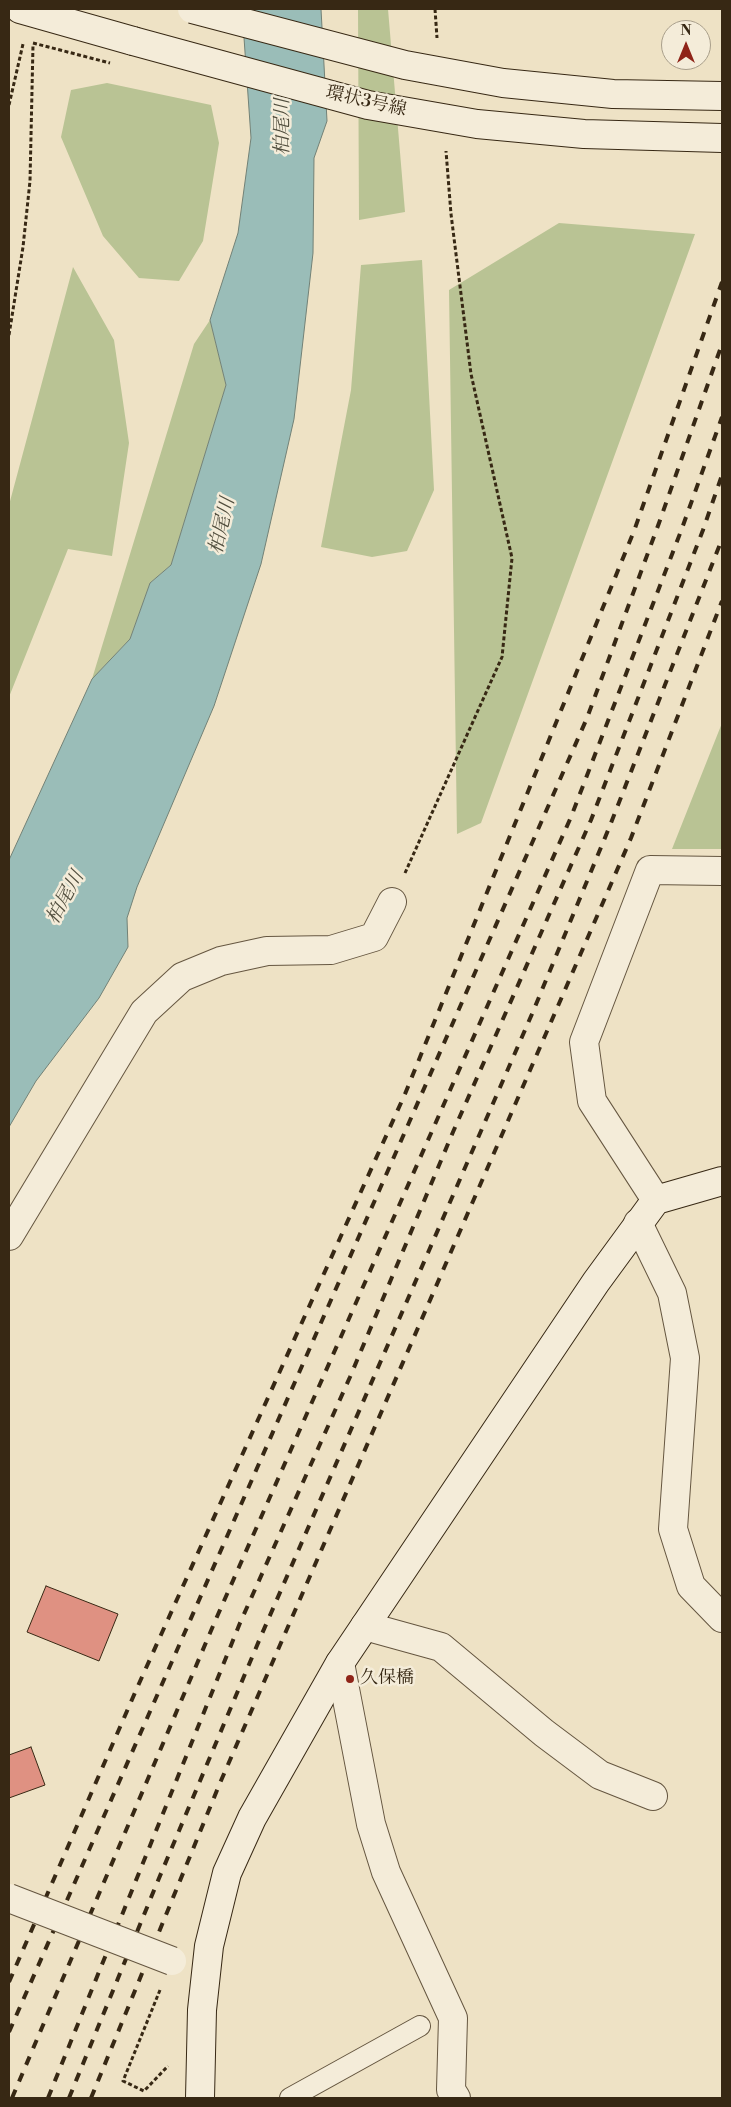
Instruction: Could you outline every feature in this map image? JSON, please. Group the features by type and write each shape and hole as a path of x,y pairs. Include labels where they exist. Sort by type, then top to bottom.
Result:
{"street":[{"path":"192,9 405,64 503,83 613,94 722,96"},
{"name":"環状3号線","path":"27,10 368,105 477,124 584,134 722,138"},
{"path":"656,1200 592,1101 584,1042 650,870 722,871"},
{"path":"9,1236 144,1012 182,977 221,960 267,951 330,950 374,937 392,902"},
{"path":"200,2098 202,2010 209,1946 227,1873 252,1818 340,1663 596,1282 656,1200 722,1181"},
{"path":"638,1223 672,1293 685,1358 673,1529 692,1586 722,1618"},
{"path":"365,1626 440,1647 544,1733 600,1775 653,1796"},
{"path":"340,1663 370,1824 435,2018 453,2018 451,2090 456,2098"},
{"path":"9,1898 172,1961"}],"lane":[{"path":"290,2098 435,2018"}],"path":[{"path":"435,9 438,48"},
{"path":"9,105 27,10"},
{"path":"9,335 23,246 30,181 33,43 27,10"},
{"path":"392,902 502,657 512,558 472,374 451,214 446,146"},
{"path":"168,2066 144,2091 123,2081 172,1961"}],"green space":[{"path":"358,9 388,9 405,212 359,220"},
{"path":"107,83 211,105 219,143 203,241 179,281 139,278 103,236 61,137 71,90"},
{"path":"559,223 695,234 481,823 457,834 449,290"},
{"path":"422,260 434,490 407,551 372,557 321,547 351,390 361,265"},
{"path":"73,267 114,340 129,443 112,556 68,549 9,697 9,505"},
{"path":"210,320 226,385 171,565 150,583 130,639 92,679 194,344"},
{"path":"722,723 722,849 672,849"}],"water":[{"name":"柏尾川","path":"242,9 321,9 327,121 314,158 313,253 294,419 261,564 214,706 137,887 127,918 128,947 99,998 36,1081 9,1127 9,860 92,679 130,639 150,583 171,565 226,385 210,320 238,233 251,138"}],"building":[{"path":"46,1586 118,1614 99,1661 27,1632"},
{"path":"31,1747 45,1785 9,1798 9,1755"}],"railway":[{"path":"9,1982 137,1688 405,1094 634,531 722,282"},
{"path":"9,2032 587,718 659,523 722,344"},
{"path":"12,2098 216,1619 571,817 681,531 722,417"},
{"path":"48,2098 240,1623 350,1377 453,1132 591,820 703,530 722,475"},
{"path":"69,2098 261,1636 532,1014 609,828 722,539"},
{"path":"91,2098 220,1783 631,838 722,601"}],"place":[{"name":"久保橋","path":"350,1679"}]}
